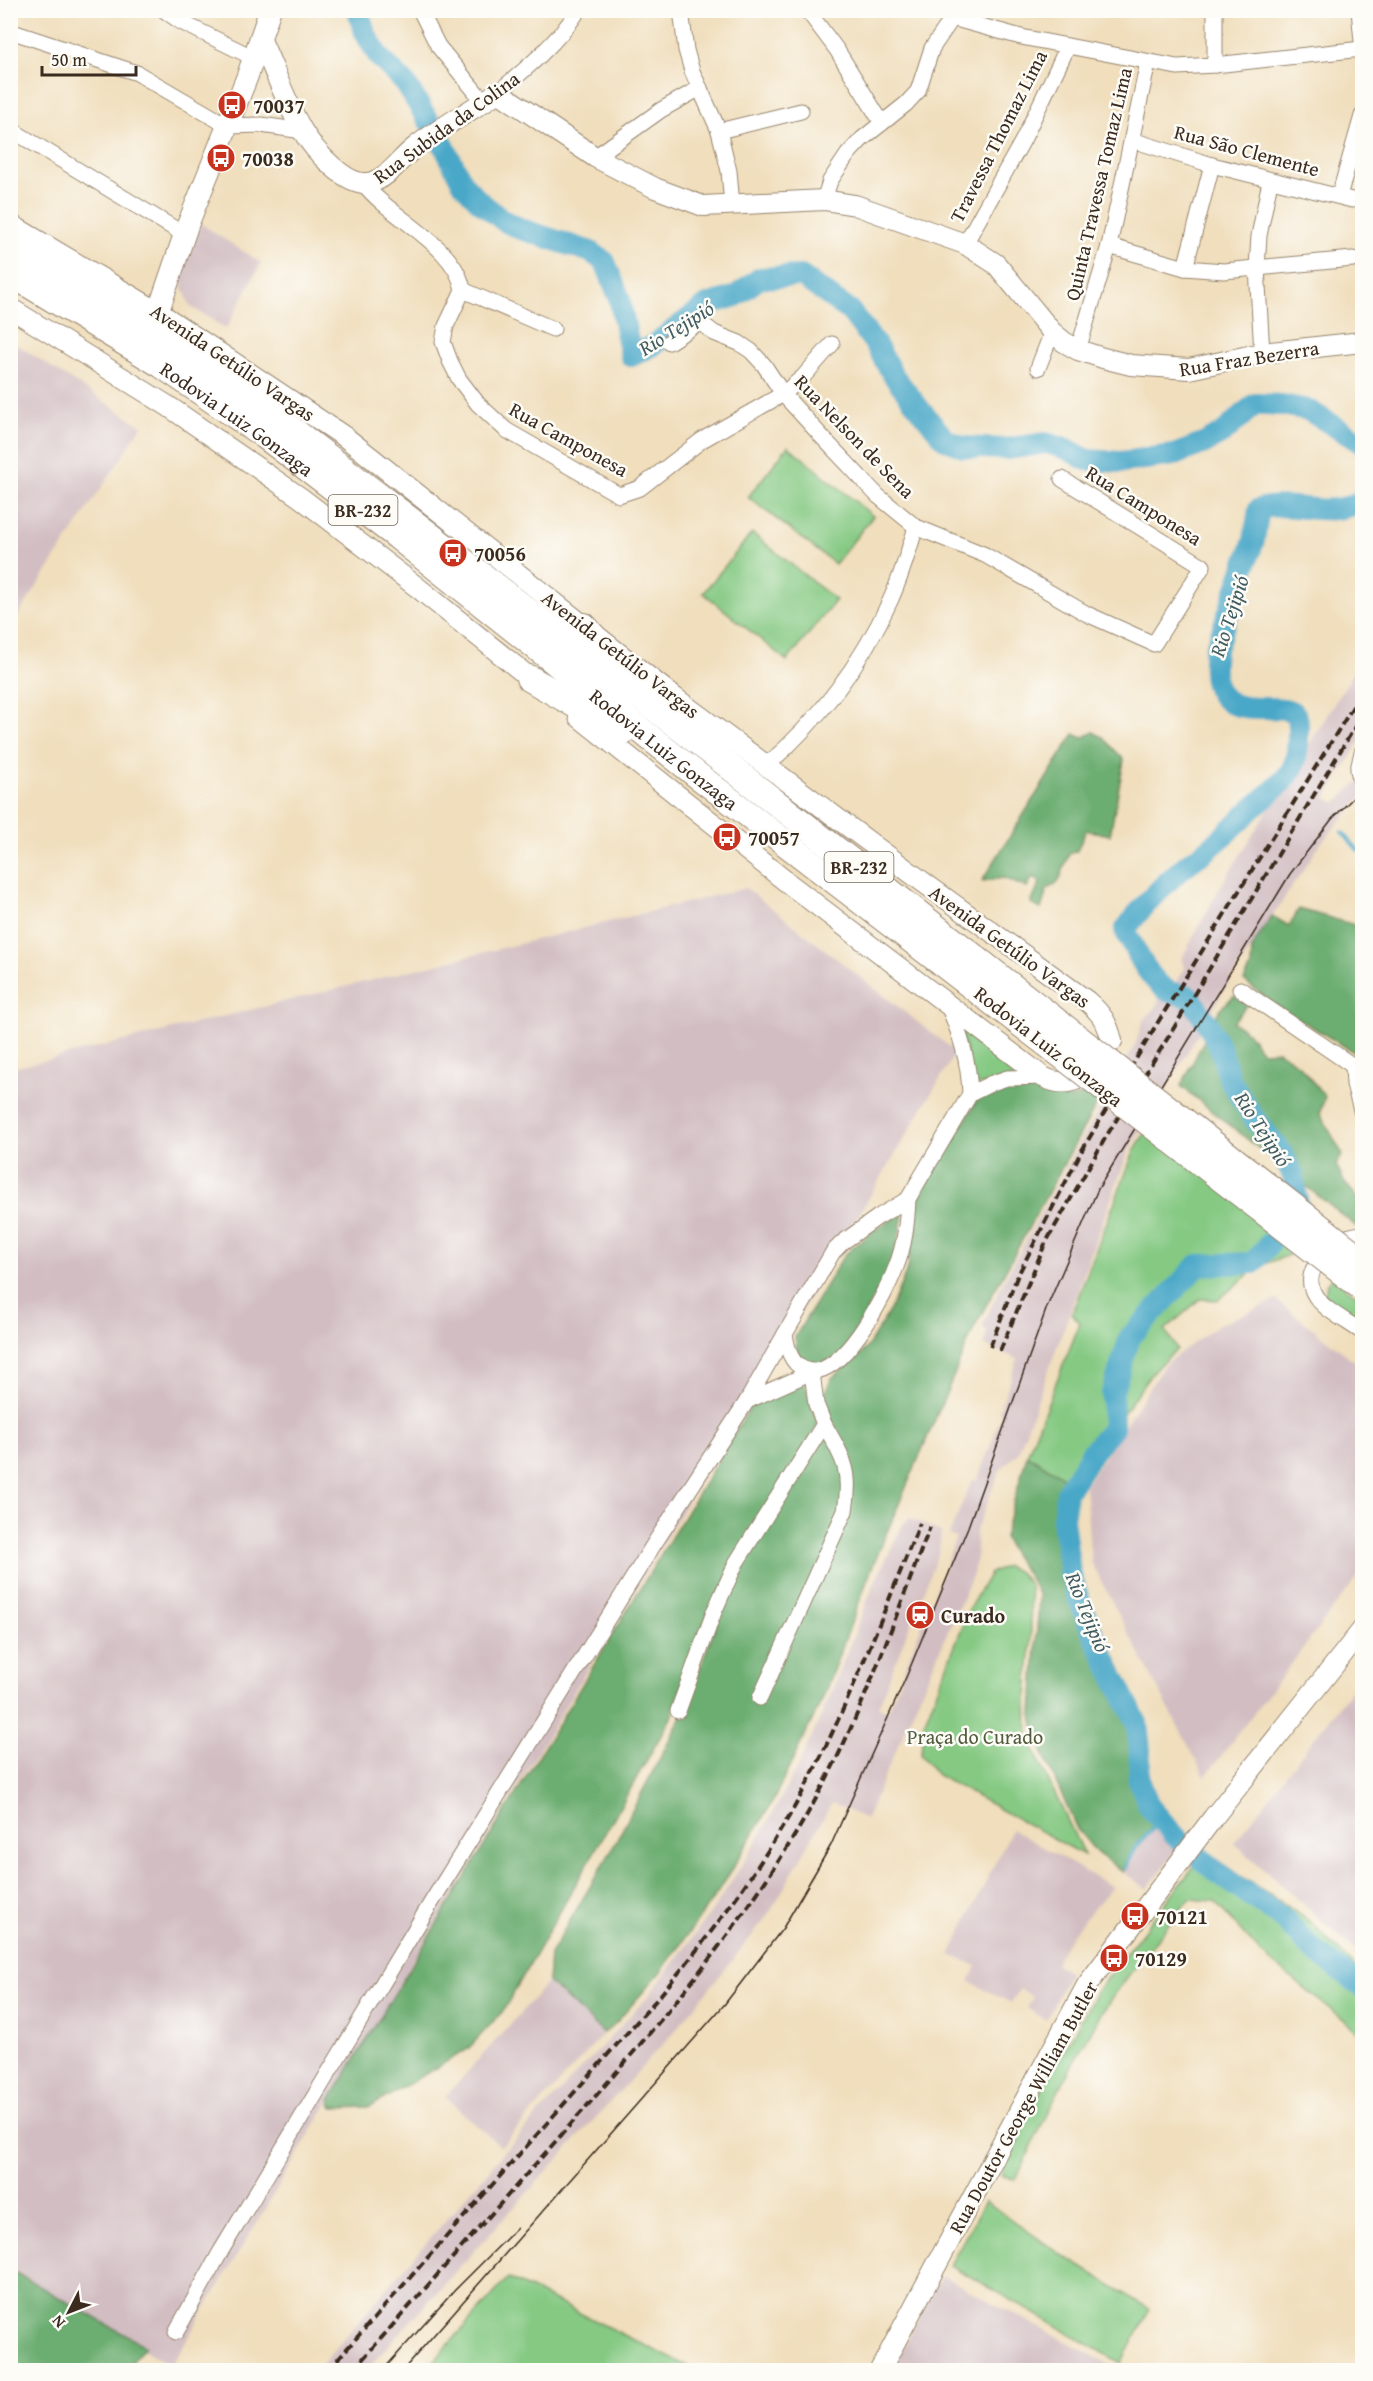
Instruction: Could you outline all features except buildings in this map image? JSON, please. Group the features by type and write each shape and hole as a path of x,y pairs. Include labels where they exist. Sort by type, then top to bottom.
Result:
{"highway":[{"name":"Rodovia Luiz Gonzaga","path":"10,247 171,342 255,401 657,710 1361,1287"},
{"name":"Rodovia Luiz Gonzaga","path":"10,273 162,365 265,436 397,536 697,775 1362,1260"},
{"path":"584,626 657,710"},
{"path":"529,678 697,775"}],"main road":[{"path":"158,312 270,10"}],"street":[{"path":"164,10 181,22 257,48"},
{"path":"420,10 438,46 491,97"},
{"name":"Rua Subida da Colina","path":"257,48 303,131 332,165 352,181 364,184 374,182 385,175 415,147 491,97 546,51 561,36 579,10"},
{"path":"681,10 686,50 699,88 719,131 729,171 732,206"},
{"path":"807,10 837,50 882,123"},
{"path":"1215,10 1215,65"},
{"path":"1359,10 1362,41"},
{"path":"824,200 830,181 843,161 862,139 906,104 918,91 932,48 955,14 1001,32 1177,67 1362,49"},
{"path":"10,31 138,73 165,88 201,113 228,126 261,125 303,131"},
{"name":"Travessa Thomaz Lima","path":"965,244 1023,140 1068,46"},
{"name":"Quinta Travessa Tomaz Lima","path":"1078,350 1109,246 1148,62"},
{"path":"595,157 661,110 699,88"},
{"name":"Rua Fraz Bezerra","path":"491,97 595,157 655,188 703,206 824,200 874,210 965,244 996,264 1052,332 1078,350 1131,365 1172,370 1189,369 1262,353 1362,342"},
{"path":"719,131 801,111"},
{"name":"Rua São Clemente","path":"1132,140 1270,181 1346,198 1362,116"},
{"path":"10,129 185,235"},
{"path":"1185,268 1212,165"},
{"path":"1262,353 1257,268 1259,237 1270,181"},
{"path":"364,184 382,204 420,231 454,267 463,290 552,329"},
{"name":"Avenida Getúlio Vargas","path":"10,224 158,312 345,437 674,697 1087,1001 1101,1013 1112,1041 1089,1070 1072,1083 1062,1084 1043,1077 788,883 417,587 301,498 168,406 13,315"},
{"path":"1109,246 1185,268 1224,271 1353,259"},
{"name":"Rua Camponesa","path":"463,290 446,326 443,342 459,379 478,404 506,430 619,495 640,488 702,440 783,394 803,377 832,344"},
{"name":"Rua Nelson de Sena","path":"669,342 700,322 714,333 751,351 764,364 783,394 878,496 916,527 985,555 1087,614 1154,644"},
{"path":"1038,368 1052,332"},
{"name":"Rua Camponesa","path":"1062,479 1203,567 1154,644"},
{"path":"766,766 809,725 873,636 891,600 916,527"},
{"path":"1362,752 1358,770 1362,786"},
{"path":"1240,988 1358,1069 1354,1084 1362,1114"},
{"path":"947,1004 963,1044 969,1071 970,1094"},
{"path":"747,1401 812,1372 822,1370 846,1353 896,1268 906,1238 908,1199 970,1094 1007,1078 1043,1077"},
{"path":"176,2332 221,2251 434,1898 654,1544 747,1401 837,1248 878,1217 908,1199"},
{"path":"1362,1234 1336,1240 1310,1273 1316,1297 1362,1332"},
{"path":"785,1334 787,1348 794,1360 800,1368 812,1372"},
{"path":"760,1698 845,1512 849,1488 846,1465 816,1404 812,1372"},
{"path":"678,1711 714,1612 736,1563 824,1424"},
{"name":"Rua Doutor George William Butler","path":"880,2370 1087,1985 1214,1818 1362,1630"}],"shaded area":[{"path":"201,224 261,263 226,329 190,306 182,285 181,277"},
{"path":"11,341 142,426 11,626"},
{"path":"1362,659 1362,738 1326,798 1336,803 1362,778 1362,797 1321,843 1252,947 1224,990 1128,1153 1018,1453 1000,1470 975,1533 977,1551 973,1574 866,1819 832,1803 768,1916 674,2032 366,2370 317,2370 506,2150 650,1994 717,1904 760,1836 800,1762 823,1712 874,1584 903,1524 910,1518 941,1532 939,1551 878,1707 888,1711 956,1538 949,1535 972,1480 977,1481 1002,1414 999,1411 1018,1359 984,1345 987,1331 982,1326 1004,1280 1136,1043 1143,1021 1154,1009 1168,985 1174,986 1185,968 1182,961 1184,954 1219,889"},
{"path":"746,888 956,1052 171,2366 11,2268 10,1069"},
{"path":"1276,1300 1362,1367 1362,1571 1205,1777 1091,1562 1085,1486 1165,1364 1217,1326"},
{"path":"1362,1676 1362,1956 1234,1843"},
{"path":"1161,1820 1182,1842 1147,1889 1123,1872 1136,1847"},
{"path":"1012,1829 1112,1887 1072,1934 1055,1963 1069,1973 1046,2020 1027,2008 1033,1997 1020,1989 1011,2003 969,1981 977,1966 950,1955"},
{"path":"548,1982 604,2033 501,2147 445,2097"},
{"path":"942,2276 1120,2370 891,2370"}],"green space":[{"path":"788,446 873,516 835,564 748,497"},
{"path":"752,533 836,600 787,661 703,593"},
{"path":"1093,732 1103,737 1124,760 1110,835 1086,830 1077,851 1069,854 1059,881 1047,890 1041,909 1031,904 1040,882 1033,876 1027,888 1004,878 982,881 1074,734 1083,738"},
{"path":"1299,909 1362,927 1362,1057 1280,1008 1244,981 1251,967 1252,947 1272,916 1289,926"},
{"path":"1234,996 1247,1005 1233,1022 1247,1032 1262,1052 1278,1051 1300,1066 1325,1097 1320,1114 1343,1155 1336,1165 1345,1183 1362,1203 1362,1231 1181,1086 1220,1009"},
{"path":"955,1012 1034,1074 975,1086"},
{"path":"1031,1082 1072,1099 1090,1091 1101,1096 975,1326 875,1560 822,1700 773,1801 722,1886 663,1969 616,2023 604,2033 548,1982 550,1954 610,1853 683,1714 721,1612 742,1564 831,1420 822,1399 832,1378 867,1348 889,1312 908,1268 916,1202 979,1097"},
{"path":"1148,1128 1294,1241 1289,1255 1259,1266 1218,1300 1200,1299 1165,1330 1177,1349 1154,1370 1073,1483 1027,1455 1080,1323 1072,1313 1135,1149"},
{"path":"899,1215 903,1216 893,1264 843,1353 818,1366 801,1361 795,1337 844,1255 873,1231"},
{"path":"1332,1278 1362,1299 1362,1330 1324,1302 1327,1283"},
{"path":"804,1382 818,1424 709,1611 671,1718 503,2011 468,2049 370,2107 333,2108 330,2100 751,1406"},
{"path":"1027,1455 1073,1483 1067,1492 1063,1519 1070,1573 1095,1638 1137,1723 1140,1751 1139,1780 1149,1806 1161,1820 1136,1847 1123,1872 1097,1853 1077,1829 1036,1737 1032,1714 1039,1596 1004,1537"},
{"name":"Praça do Curado","path":"1006,1566 1019,1572 1030,1585 1028,1737 1084,1855 937,1775 921,1755 923,1726 970,1607 990,1573"},
{"path":"1198,1848 1311,1922 1362,1974 1362,2035 1262,1954 1214,1901 1189,1899 1129,1975 1096,2023 1037,2134 1016,2180 1001,2175 1032,2107 1099,1988 1195,1865 1189,1861"},
{"path":"985,2201 1062,2255 1150,2309 1121,2363 950,2265"},
{"path":"11,2270 145,2346 126,2370 11,2370"},
{"path":"508,2278 695,2370 426,2370"}],"waterway":[{"name":"Rio Tejipió","path":"358,10 365,33 379,57 405,83 442,142 463,184 479,201 504,221 521,229 591,252 605,262 619,297 631,356 652,346 707,305 736,296 760,278 801,276 850,311 876,345 893,375 922,412 945,439 963,447 1006,449 1046,443 1067,449 1087,460 1121,462 1174,455 1223,433 1255,404 1282,405 1308,410 1362,443"},
{"name":"Rio Tejipió","path":"1362,500 1337,509 1285,506 1259,509 1254,540 1215,651 1215,679 1222,696 1236,705 1283,709 1294,713 1298,724 1296,759 1284,780 1218,841 1163,886 1125,930 1143,964 1156,981 1170,992 1189,996 1208,1024 1221,1050 1229,1078 1253,1117 1283,1154 1293,1176 1299,1210 1253,1263 1198,1265 1130,1337 1112,1394 1113,1428 1093,1451 1067,1492 1063,1519 1070,1573 1079,1600 1137,1723 1140,1751 1139,1780 1149,1806 1176,1837 1218,1873 1282,1918 1313,1950 1362,1987"},
{"path":"1342,832 1362,852"},
{"path":"1125,1868 1136,1847 1161,1820"}],"tram line":[{"path":"403,2370 724,2005 783,1928 831,1845 907,1675 968,1527 1047,1307 1098,1189 1290,874 1332,819 1362,789"},
{"path":"383,2370 455,2290 517,2228"}],"railway":[{"path":"990,1347 1017,1277 1081,1152 1155,1027 1362,692"},
{"path":"1000,1351 1045,1244 1107,1135 1362,715"},
{"path":"328,2370 658,1998 748,1881 795,1806 830,1737 862,1666 920,1523"},
{"path":"353,2370 667,2013 763,1885 835,1763 878,1663 930,1527"}],"place":[{"name":"70037","path":"232,105"},
{"name":"70038","path":"221,158"},
{"name":"70056","path":"453,553"},
{"name":"70057","path":"727,837"},
{"name":"Curado","path":"920,1615"},
{"name":"70121","path":"1135,1916"},
{"name":"70129","path":"1114,1958"}]}
